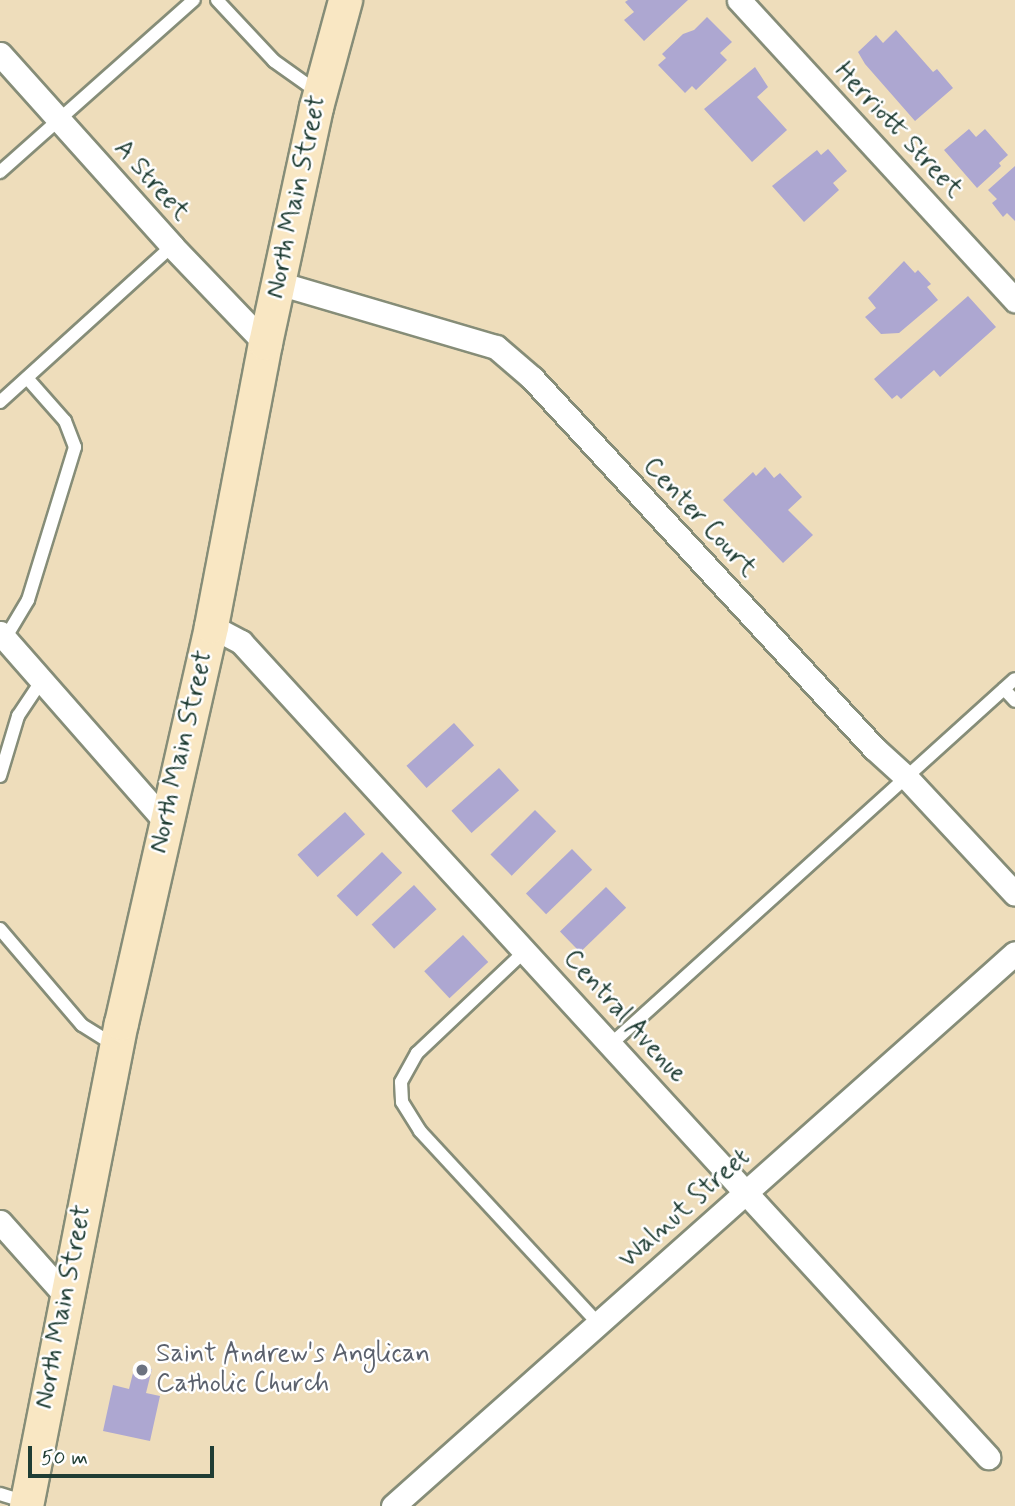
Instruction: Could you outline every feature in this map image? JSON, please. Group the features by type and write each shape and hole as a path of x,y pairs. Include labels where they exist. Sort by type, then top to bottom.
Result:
{"street":[{"name":"North Main Street","path":"18,1501 211,626 278,283 320,93 345,0"},
{"name":"Herriott Street","path":"739,0 1015,300"},
{"name":"A Street","path":"0,54 172,246 265,343"},
{"name":"Center Court","path":"278,283 496,346 532,378 874,748 907,778 1015,894"},
{"name":"Central Avenue","path":"211,626 241,642 988,1457"},
{"path":"2,639 42,680 166,821"},
{"name":"Walnut Street","path":"393,1506 1015,953"},
{"path":"0,1222 65,1295"}],"lane":[{"path":"0,172 194,0"},
{"path":"217,0 274,61 320,93"},
{"path":"0,402 172,246"},
{"path":"2,639 28,600 75,447 65,421 27,378"},
{"path":"611,1044 1015,679"},
{"path":"0,776 18,716 42,680"},
{"path":"1004,689 1015,701"},
{"path":"0,929 82,1024 117,1047"},
{"path":"525,951 417,1053 401,1082 402,1102 421,1131 599,1324"}],"building":[{"path":"688,0 644,41 624,20 634,12 625,2"},
{"path":"707,17 732,42 720,53 727,60 696,90 692,86 685,93 658,65 666,58 662,54 683,34 694,30"},
{"path":"896,30 933,72 937,69 953,88 915,121 865,64 858,52 876,35 883,43"},
{"path":"755,67 768,87 757,97 787,130 752,162 704,109"},
{"path":"969,129 976,137 985,129 1008,155 999,163 1001,166 977,188 944,150"},
{"path":"828,149 847,171 833,183 839,190 804,222 772,186 817,150 821,155"},
{"path":"1015,166 1015,221 1007,213 1003,217 992,203 997,199 988,190"},
{"path":"904,261 915,273 918,270 931,284 927,287 938,300 899,333 881,334 865,317 876,308 868,298"},
{"path":"968,296 996,327 940,377 934,370 901,399 897,395 892,399 874,379"},
{"path":"765,467 774,478 780,473 802,497 788,510 813,535 783,563 723,500 753,472 756,476"},
{"path":"454,723 474,745 427,788 406,766"},
{"path":"499,768 519,790 472,833 451,811"},
{"path":"535,810 556,831 512,876 490,855"},
{"path":"345,812 365,834 318,877 297,855"},
{"path":"572,849 592,870 546,914 526,893"},
{"path":"382,852 402,873 357,917 337,896"},
{"path":"414,885 437,909 394,949 372,925"},
{"path":"606,887 626,908 580,952 560,931"},
{"path":"463,935 488,962 449,998 424,971"},
{"path":"135,1365 152,1369 146,1393 160,1396 150,1441 103,1431 113,1385 129,1389"}],"place":[{"name":"Saint Andrew's Anglican Catholic Church","path":"142,1370"}]}
